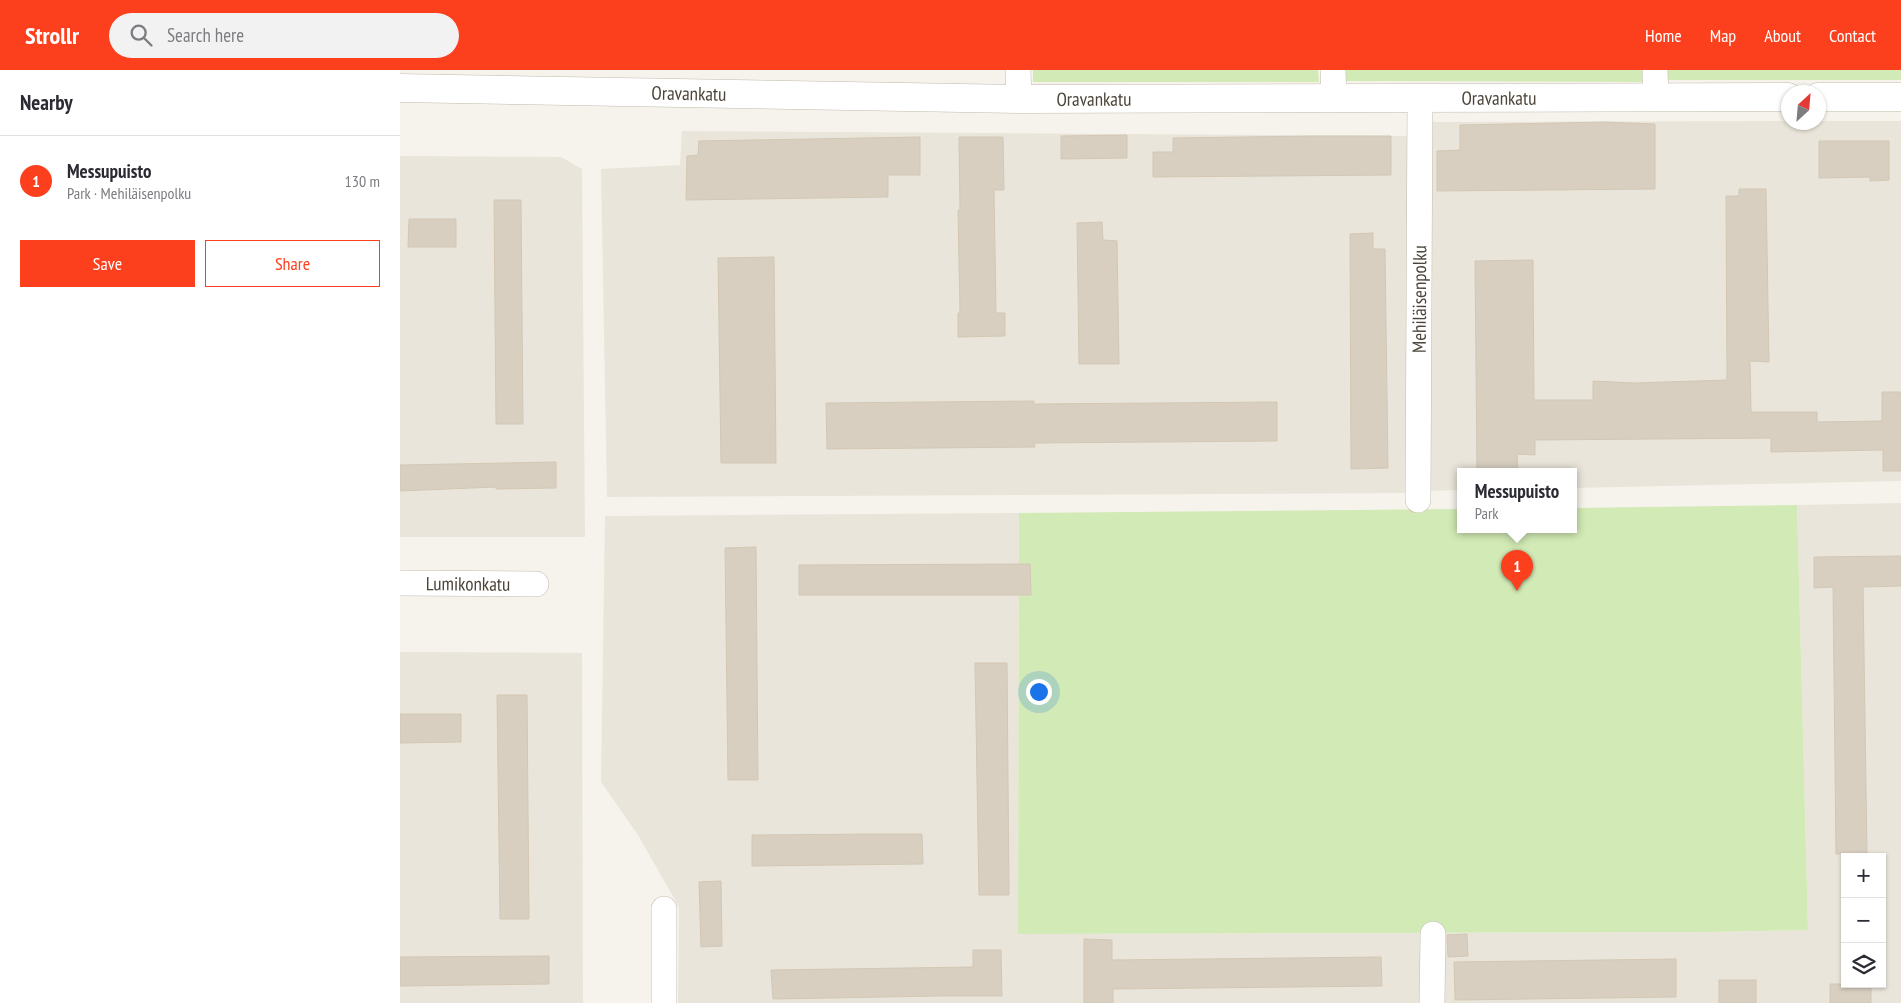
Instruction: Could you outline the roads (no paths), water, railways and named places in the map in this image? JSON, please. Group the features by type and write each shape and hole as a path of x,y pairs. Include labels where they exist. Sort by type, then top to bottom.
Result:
{"street":[{"path":"1018,70 1019,99"},
{"path":"1333,70 1334,99"},
{"path":"1655,70 1656,97"},
{"name":"Oravankatu","path":"400,88 1019,99 1781,97"},
{"path":"1826,97 1901,97"},
{"name":"Mehiläisenpolku","path":"1418,500 1420,98"},
{"name":"Lumikonkatu","path":"400,583 536,584"},
{"path":"664,909 664,1003"},
{"path":"1432,1003 1433,934"}],"place":[{"name":"Messupuisto","path":"1517,591"}]}
